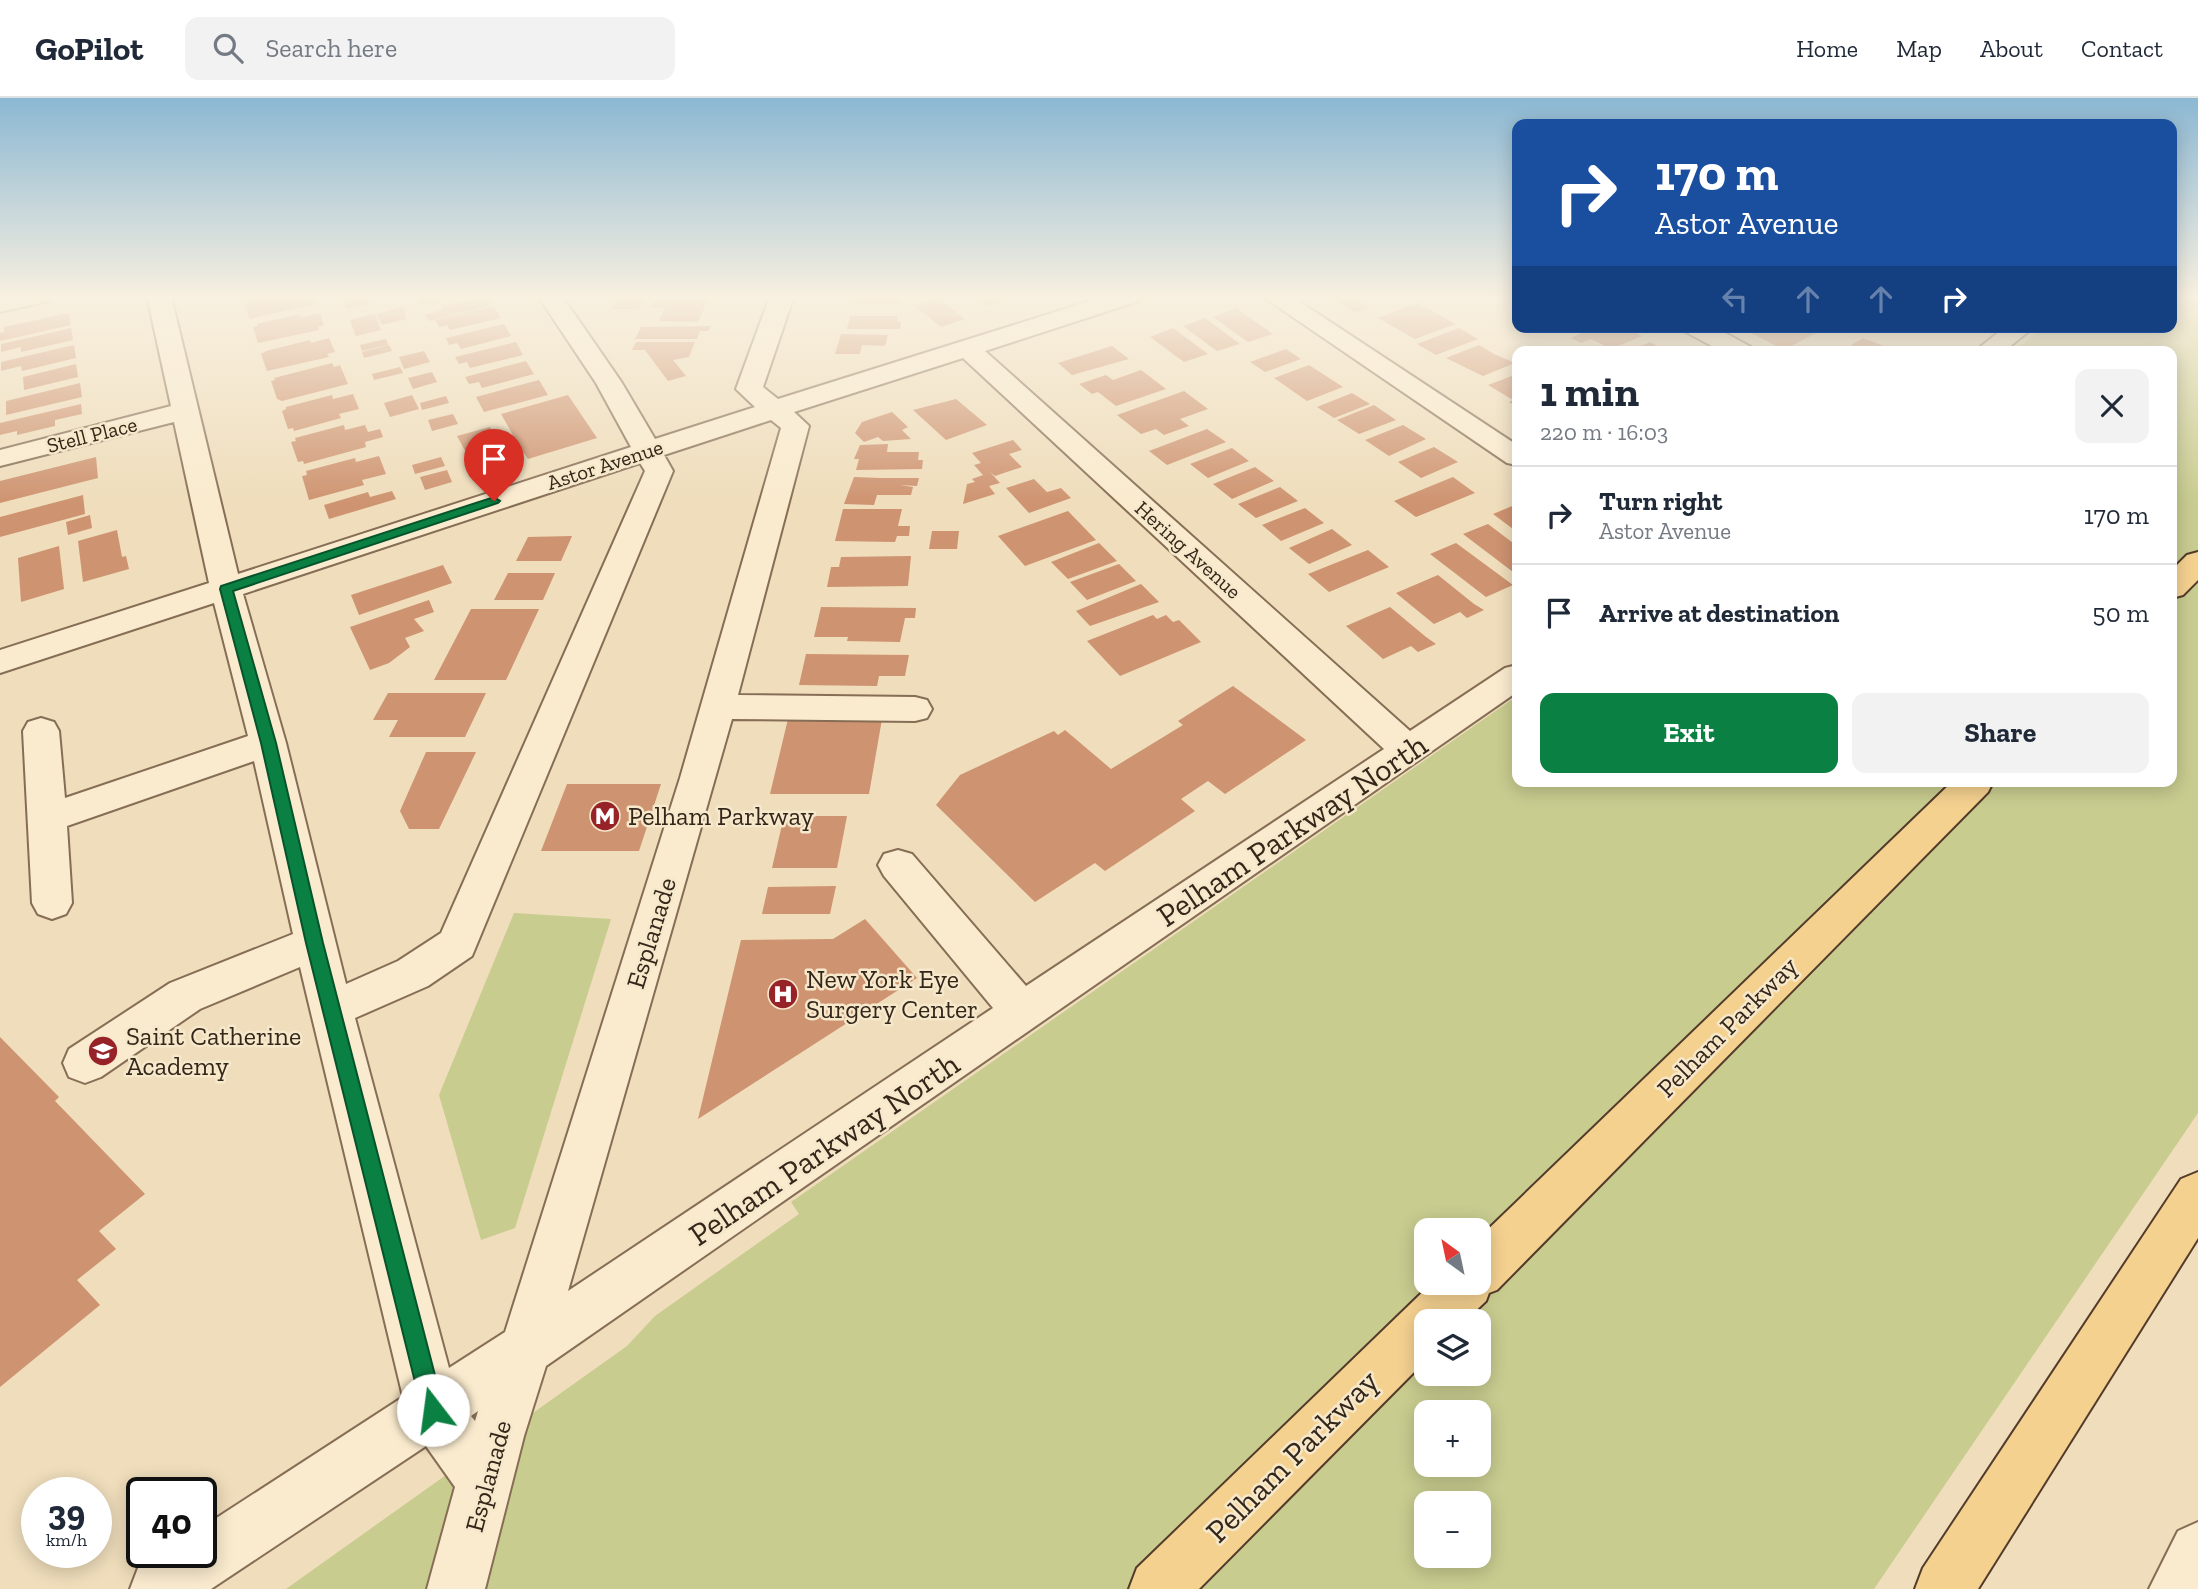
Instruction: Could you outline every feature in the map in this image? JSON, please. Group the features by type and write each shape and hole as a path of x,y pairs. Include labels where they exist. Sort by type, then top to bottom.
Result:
{"main road":[{"path":"2177,583 2198,562"},
{"name":"Pelham Parkway","path":"1491,1260 1970,787"},
{"path":"1944,1589 2198,1195"},
{"name":"Pelham Parkway","path":"1441,1309 1455,1295"},
{"name":"Pelham Parkway","path":"1158,1589 1414,1335"}],"street":[{"path":"175,366 226,589 268,743 331,1009 433,1410 486,1482"},
{"path":"331,1009 407,978 438,961 457,944 659,471 597,366"},
{"name":"Esplanade","path":"456,1589 496,1436 525,1350 718,707 795,426 749,389 757,366"},
{"name":"Astor Avenue","path":"0,662 912,366"},
{"name":"Hering Avenue","path":"986,366 1409,751"},
{"path":"1379,366 1512,454"},
{"name":"Stell Place","path":"0,458 185,411"},
{"name":"Pelham Parkway North","path":"159,1589 525,1350 1512,679"},
{"path":"718,707 915,709"},
{"path":"41,732 52,903"},
{"path":"48,818 268,743"},
{"path":"898,865 1023,1013"},
{"path":"85,1063 185,996 315,943"},
{"path":"2178,1589 2198,1551"}],"green space":[{"path":"2177,366 2198,366 2198,1113 1874,1589 286,1589 627,1346 655,1316 799,1214 791,1202 1512,699 1512,787 2177,787"},
{"path":"514,913 611,919 515,1228 481,1240 439,1095"}],"building":[{"path":"1,366 45,366 22,371 21,366 1,371"},
{"path":"76,366 78,377 24,390 23,377"},
{"path":"265,366 291,366 267,371"},
{"path":"322,366 340,366 348,384 282,401 277,399 271,381 275,380 274,378"},
{"path":"509,366 529,366 534,374 482,388 479,382 469,384 465,377"},
{"path":"657,366 678,366 686,376 668,381"},
{"path":"1061,366 1106,366 1072,375"},
{"path":"1255,366 1283,366 1265,372"},
{"path":"1310,366 1343,387 1307,401 1274,378"},
{"path":"1462,366 1509,366 1483,376"},
{"path":"400,367 403,373 374,380 372,374"},
{"path":"1141,370 1166,389 1116,406 1098,392 1092,394 1079,384 1106,375 1113,380"},
{"path":"432,372 437,382 413,389 408,378"},
{"path":"1512,376 1512,399 1488,385"},
{"path":"539,380 548,395 484,412 476,397"},
{"path":"80,383 82,397 6,415 6,401"},
{"path":"1184,391 1208,409 1180,419 1189,426 1164,435 1156,429 1141,434 1117,415"},
{"path":"1352,393 1370,404 1334,418 1317,407"},
{"path":"353,394 359,409 339,414 341,418 294,431 293,428 288,429 282,411 286,407 332,395 333,399"},
{"path":"412,395 419,409 390,417 384,403"},
{"path":"568,395 597,438 528,459 522,450 474,467 457,436 490,427 498,440 513,435 501,414"},
{"path":"446,396 449,403 422,410 420,403"},
{"path":"956,399 987,425 946,440 913,410"},
{"path":"81,404 82,414 55,420 55,426 17,435 17,431 0,435 0,423"},
{"path":"1374,405 1396,420 1359,434 1337,420"},
{"path":"892,412 908,427 902,430 911,439 883,441 878,437 864,442 855,433 862,422"},
{"path":"453,414 458,424 432,431 428,420"},
{"path":"344,425 345,430 365,425 368,432 380,429 383,437 365,442 366,447 304,464 303,461 298,462 291,442 296,441 295,438"},
{"path":"1403,425 1426,439 1389,456 1365,440"},
{"path":"1207,429 1226,442 1167,465 1149,451"},
{"path":"1013,440 1022,450 1009,454 1022,467 995,476 990,472 1000,483 989,486 995,494 963,504 967,484 975,482 972,479 983,475 974,465 981,463 972,453"},
{"path":"888,444 887,452 919,452 918,460 923,460 922,469 856,470 859,459 854,459 860,445"},
{"path":"1434,447 1458,462 1421,478 1398,462"},
{"path":"1232,448 1249,461 1208,478 1190,464"},
{"path":"379,456 386,474 362,480 364,485 309,500 302,476 307,475 306,471 355,458 356,462"},
{"path":"96,457 98,478 0,503 0,481"},
{"path":"441,457 445,466 415,474 412,465"},
{"path":"1255,467 1274,481 1232,499 1213,484"},
{"path":"447,470 452,482 425,490 420,477"},
{"path":"854,477 919,478 917,486 900,485 913,487 911,495 877,495 874,505 844,504"},
{"path":"1453,477 1475,493 1416,517 1394,501"},
{"path":"1034,479 1047,492 1061,488 1071,498 1029,513 1006,488"},
{"path":"1280,487 1298,501 1256,518 1238,504"},
{"path":"392,491 396,499 329,519 324,505 368,492 370,497"},
{"path":"83,495 85,514 0,537 0,517"},
{"path":"1512,506 1512,528 1493,514"},
{"path":"1305,508 1324,523 1281,541 1262,525"},
{"path":"843,509 902,509 898,526 910,526 909,536 897,536 895,542 835,541"},
{"path":"1068,511 1096,540 1025,566 998,536"},
{"path":"90,515 92,528 68,535 66,522"},
{"path":"1488,524 1512,542 1512,571 1463,534"},
{"path":"1332,529 1352,545 1309,564 1289,548"},
{"path":"117,530 122,557 126,556 129,569 83,582 78,541"},
{"path":"932,531 959,531 957,549 929,549"},
{"path":"572,536 561,561 516,561 528,537"},
{"path":"1099,543 1117,561 1068,579 1051,562"},
{"path":"1456,543 1512,585 1486,597 1430,554"},
{"path":"59,546 64,589 21,602 18,558"},
{"path":"1368,550 1389,567 1329,592 1308,574"},
{"path":"911,556 908,586 827,587 831,567 839,567 841,557"},
{"path":"1119,564 1136,581 1087,600 1070,582"},
{"path":"443,565 452,583 359,615 351,595"},
{"path":"508,573 555,573 543,600 494,600"},
{"path":"1438,575 1484,610 1467,618 1460,612 1434,624 1396,593"},
{"path":"1141,584 1159,602 1090,626 1076,611"},
{"path":"429,600 434,612 414,619 424,631 405,638 410,647 389,663 370,670 350,627"},
{"path":"821,607 916,608 915,618 905,618 900,642 814,637"},
{"path":"1390,607 1436,644 1418,652 1411,646 1383,659 1346,626"},
{"path":"471,609 539,609 506,680 434,680"},
{"path":"1153,615 1157,619 1166,615 1173,622 1179,620 1201,642 1120,676 1087,641"},
{"path":"806,654 909,655 905,676 879,676 877,686 799,685"},
{"path":"1233,686 1306,740 1225,794 1208,781 1181,799 1195,811 1105,871 1095,863 1035,902 936,805 960,775 1054,731 1058,735 1065,730 1111,769 1183,725 1178,721"},
{"path":"388,693 486,693 465,737 389,737 398,720 373,720"},
{"path":"788,719 882,719 869,794 770,794"},
{"path":"426,752 476,752 439,829 409,829 400,811"},
{"path":"567,784 661,784 639,851 541,851"},
{"path":"784,816 847,816 837,868 772,868"},
{"path":"836,886 830,914 762,914 768,887"},
{"path":"865,919 917,978 698,1119 741,940 833,939"},
{"path":"0,1037 59,1097 55,1101 145,1194 99,1231 116,1249 77,1280 100,1305 0,1387"}],"place":[{"name":"Pelham Parkway","path":"605,816"},
{"name":"New York Eye Surgery Center","path":"783,994"},
{"name":"Saint Catherine Academy","path":"103,1051"}],"route":[{"path":"433,1410 315,943 268,743 226,589 494,501"}]}
